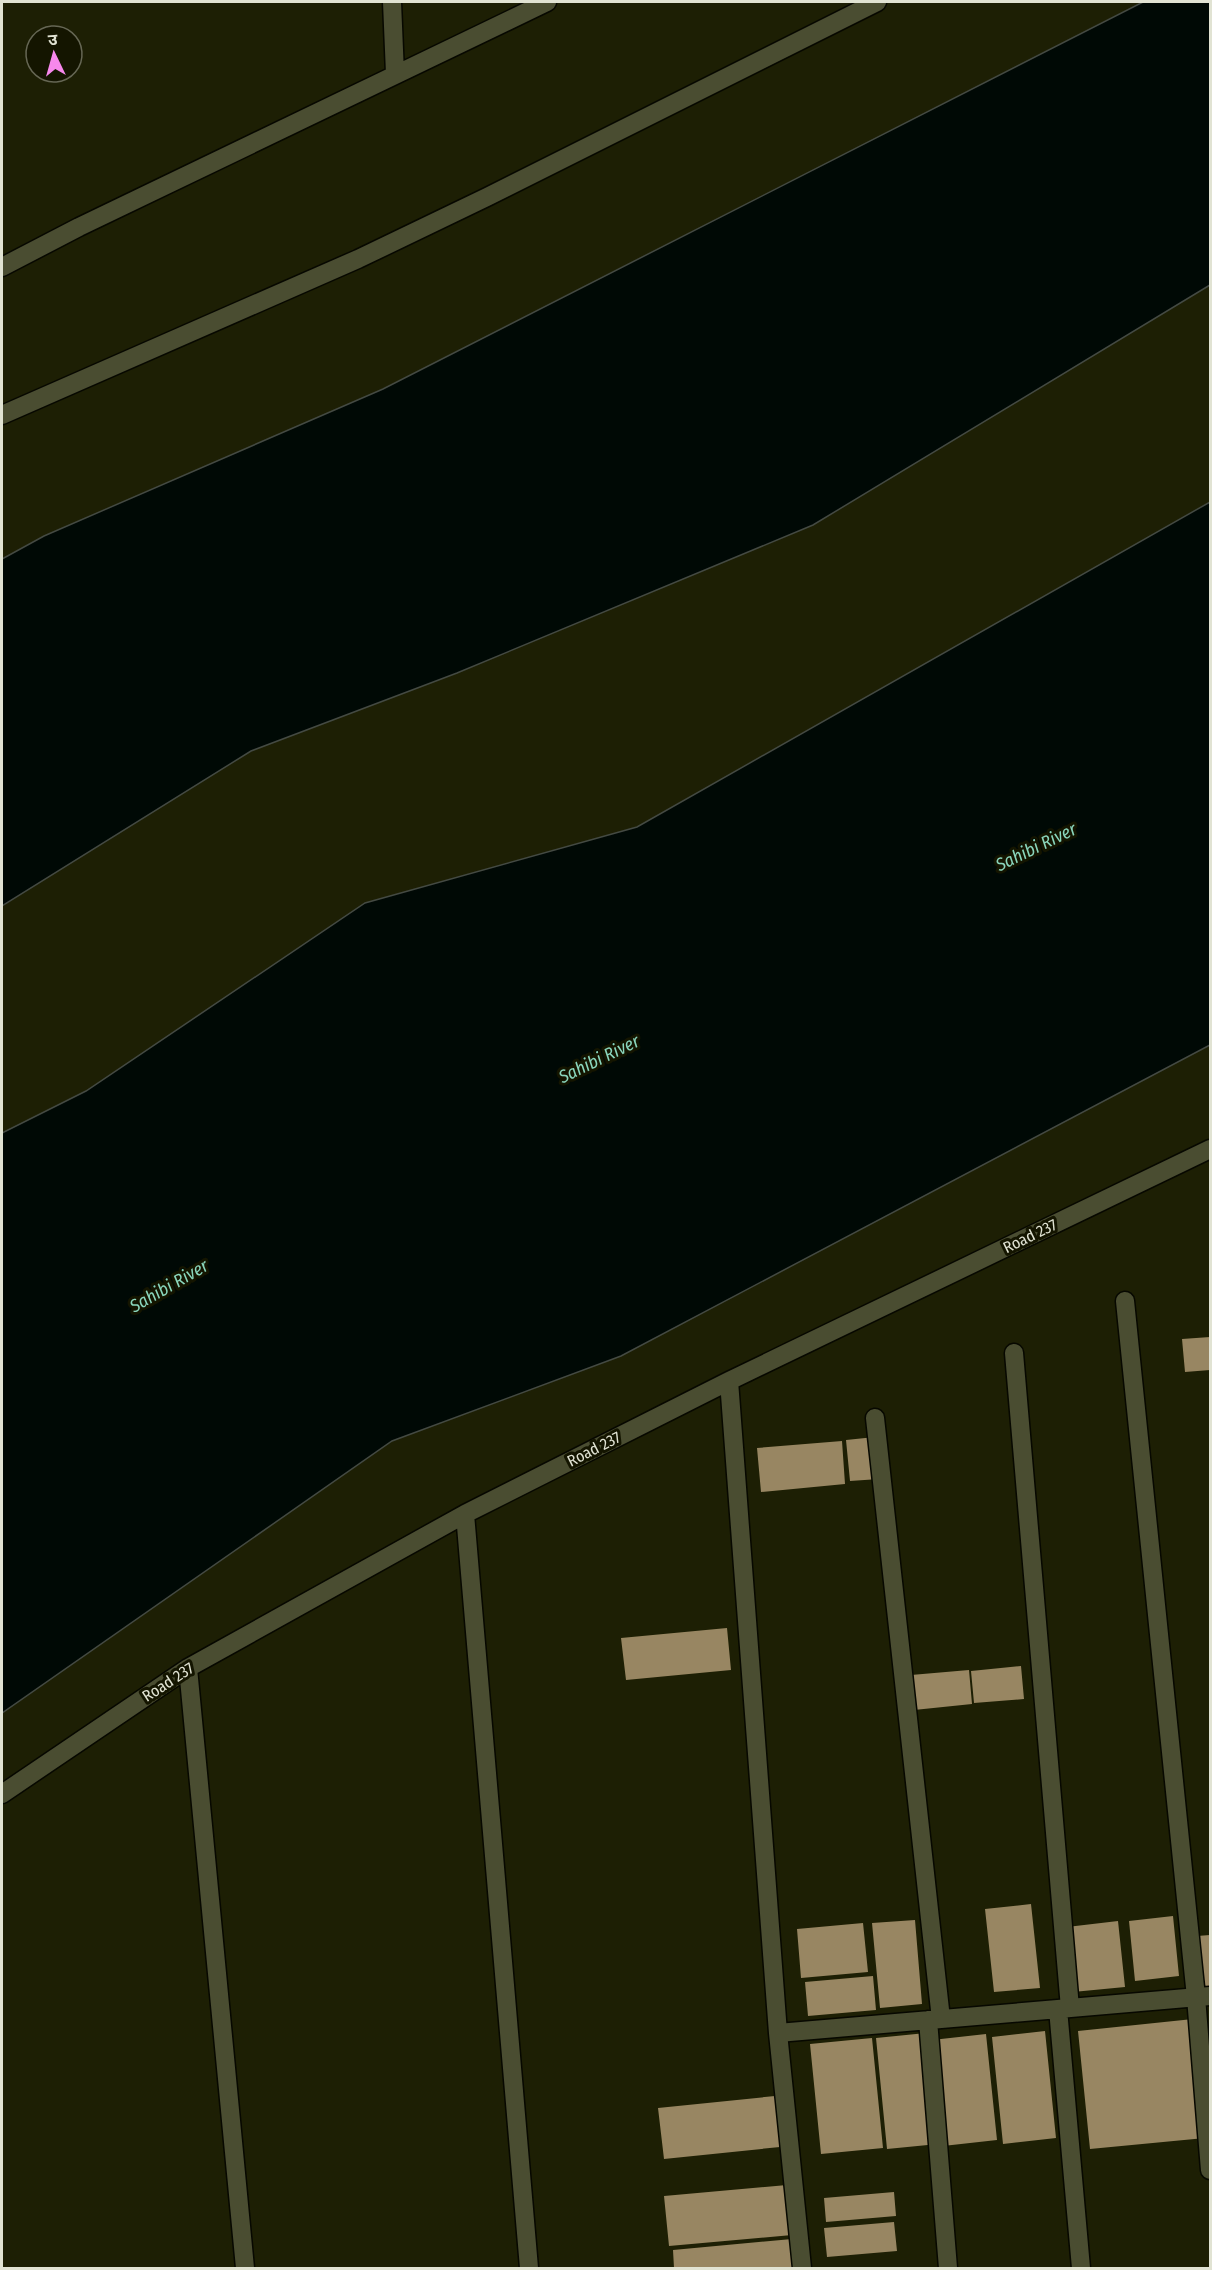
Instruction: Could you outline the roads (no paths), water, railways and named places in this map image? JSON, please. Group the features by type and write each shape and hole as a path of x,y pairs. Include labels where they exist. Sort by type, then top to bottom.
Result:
{"street":[{"path":"392,2 395,74"},
{"path":"2,267 79,227 548,2"},
{"path":"2,415 358,259 876,2"},
{"name":"Road 237","path":"2,1794 188,1668 465,1514 729,1381 1210,1149"},
{"path":"1125,1301 1203,1997 1210,2170"},
{"path":"1014,1353 1064,2008 1081,2268"},
{"path":"729,1381 778,2032 802,2268"},
{"path":"875,1418 934,2020 948,2268"},
{"path":"465,1514 529,2268"},
{"path":"188,1668 245,2268"},
{"path":"778,2032 1203,1997"}],"water":[{"path":"1143,2 1210,2 1210,285 813,525 457,673 251,751 2,906 2,559 44,536 383,389"},
{"name":"Sahibi River","path":"1210,502 1210,1045 621,1356 392,1441 2,1713 2,1133 86,1091 365,903 637,827"}]}
